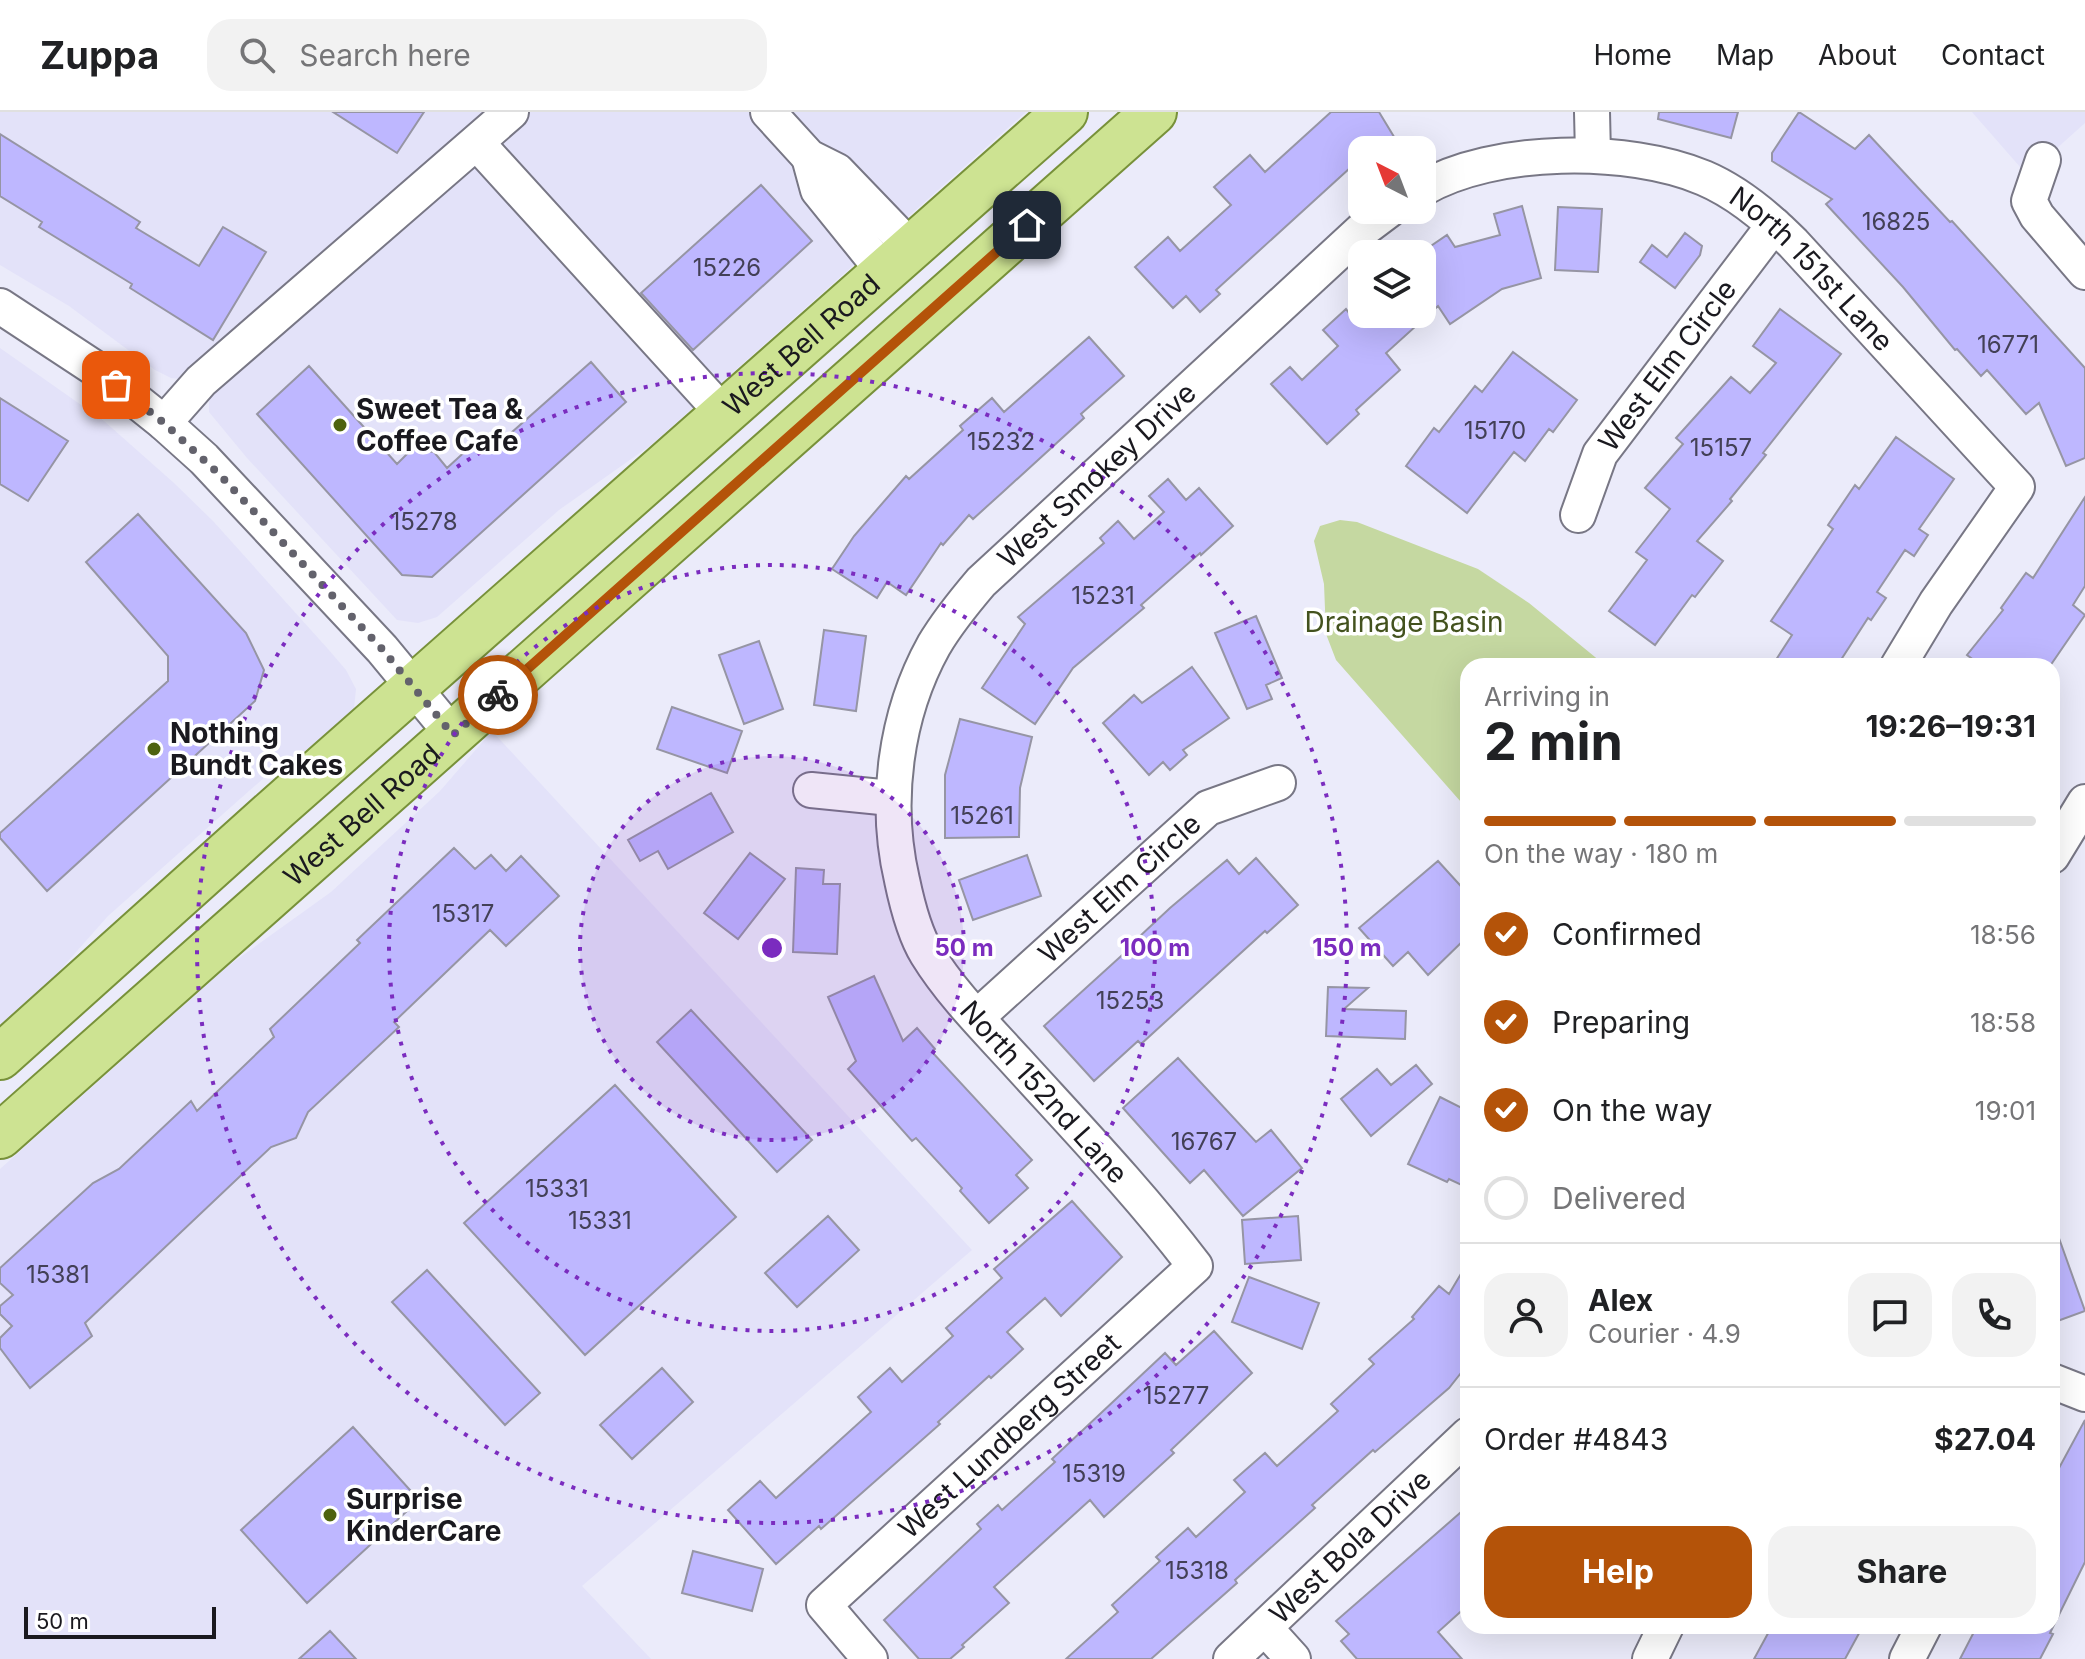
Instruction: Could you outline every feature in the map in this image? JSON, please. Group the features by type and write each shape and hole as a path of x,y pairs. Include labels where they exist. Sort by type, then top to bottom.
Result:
{"main road":[{"name":"West Bell Road","path":"0,1057 1065,112"},
{"name":"West Bell Road","path":"0,1136 1154,112"}],"street":[{"path":"164,423 201,381 511,112"},
{"path":"768,112 809,157 837,171 898,261"},
{"path":"1436,181 1519,159 1593,155 1592,112"},
{"path":"477,143 723,413"},
{"name":"North 151st Lane","path":"1593,155 1658,165 1704,178 1740,199 1774,225 2017,487 1936,603 1903,658"},
{"path":"2043,160 2029,201 2037,216 2085,272"},
{"name":"West Smokey Drive","path":"891,798 902,728 933,647 955,613 981,582 1370,224"},
{"name":"West Elm Circle","path":"1578,515 1600,454 1774,225"},
{"path":"0,306 81,358 164,423 220,475 382,649 453,735"},
{"name":"West Elm Circle","path":"977,1017 1208,808 1278,783"},
{"path":"811,790 891,798"},
{"name":"North 152nd Lane","path":"891,798 898,864 908,907 926,952 950,986 1165,1226 1195,1266"},
{"path":"2060,843 2085,802"},
{"name":"West Lundberg Street","path":"870,1659 824,1605 1195,1266"},
{"path":"2060,1384 2085,1394"},
{"name":"West Bola Drive","path":"1231,1659 1460,1443"},
{"path":"1265,1628 1293,1659"},
{"path":"1650,1659 1662,1634"},
{"path":"1907,1659 1920,1634"}],"shaded area":[{"path":"0,112 485,112 182,379 171,378 155,370 69,306 0,265"},
{"path":"524,112 1026,112 651,445 559,510 437,617 418,623 397,620 247,458 209,412 209,397 226,378"},
{"path":"1972,112 2085,112 2085,123 2027,175"},
{"path":"0,348 104,421 174,483 213,521 328,649 346,670 356,689 354,709 339,728 266,776 108,916 53,978 0,1029"},
{"path":"492,731 972,1250 582,1586 651,1659 0,1659 0,1169 228,966 331,892 440,791"}],"green space":[{"name":"Drainage Basin","path":"1340,520 1357,522 1478,569 1529,603 1596,658 1460,658 1460,801 1336,660 1326,634 1324,584 1314,541 1320,526"}],"building":[{"path":"333,112 424,112 397,153"},
{"path":"1331,112 1379,112 1394,136 1348,136 1348,170 1216,290 1220,294 1200,312 1186,296 1173,308 1135,267 1168,237 1180,251 1231,205 1214,187 1250,155 1265,172"},
{"path":"1659,112 1738,112 1731,138 1658,119"},
{"path":"1799,112 1855,149 1869,135 1952,221 2085,368 2085,458 2066,466 2039,403 2026,414 1987,370 1981,376 1826,204 1832,199 1772,161 1772,153"},
{"path":"0,134 140,222 136,228 199,266 223,227 266,252 213,340 130,288 132,284 39,227 42,222 0,196"},
{"path":"761,185 812,241 693,350 641,293"},
{"path":"1522,206 1541,278 1502,289 1450,324 1438,306 1436,308 1436,242 1447,235 1455,247 1500,235 1494,214"},
{"path":"1558,207 1602,209 1598,272 1555,270"},
{"path":"1685,233 1702,246 1700,255 1675,288 1640,262 1652,245 1667,257"},
{"path":"1346,309 1348,328 1414,328 1386,353 1400,370 1356,410 1359,414 1327,444 1271,384 1290,367 1302,380 1338,346 1323,330"},
{"path":"1780,309 1841,354 1763,453 1766,455 1730,499 1732,501 1697,541 1723,561 1695,597 1692,595 1655,645 1609,611 1647,560 1636,552 1670,509 1645,488 1683,444 1676,438 1731,377 1750,393 1776,363 1753,346"},
{"path":"1089,337 1124,376 1081,414 1084,418 973,519 969,515 943,545 941,543 906,595 887,582 877,598 832,569 854,536 906,476 909,479 963,430 960,426 992,398 1004,412"},
{"path":"1513,352 1577,400 1553,432 1549,429 1525,461 1514,452 1467,513 1406,466 1434,428 1439,432 1475,386 1482,392"},
{"path":"591,362 626,402 432,577 402,575 257,414 309,366 397,464 412,449 434,452 447,468 470,447 493,449"},
{"path":"0,398 68,441 28,501 0,484"},
{"path":"1896,437 1954,479 1919,529 1928,535 1914,556 1905,550 1877,592 1886,598 1871,620 1868,618 1842,658 1777,658 1792,635 1771,621 1833,529 1828,525 1855,485 1859,489"},
{"path":"1168,479 1186,500 1199,488 1233,526 1073,668 1035,724 982,688 1025,624 1018,617 1104,543 1100,538 1118,521 1134,539 1164,512 1149,496"},
{"path":"2085,497 2085,586 2073,605 2085,615 2055,658 1971,658 1967,655 2003,610 2001,608 2026,573 2033,578"},
{"path":"138,514 246,633 264,670 255,701 47,891 0,838 0,833 168,681 168,656 86,562"},
{"path":"1256,616 1282,678 1266,685 1272,699 1247,709 1215,633"},
{"path":"824,630 866,636 856,711 814,705"},
{"path":"759,641 783,709 744,724 719,655"},
{"path":"1192,667 1229,718 1183,750 1187,755 1170,770 1163,762 1149,775 1103,723 1134,695 1142,703"},
{"path":"672,707 742,731 727,773 657,749"},
{"path":"960,719 1032,737 1020,788 1019,837 945,838 945,775"},
{"path":"711,793 733,832 668,869 658,851 640,861 628,840"},
{"path":"454,848 475,869 491,855 506,871 521,856 559,896 506,946 490,930 394,1022 399,1027 308,1112 296,1138 271,1147 85,1323 92,1336 30,1388 0,1348 0,1338 12,1326 0,1314 0,1306 13,1295 0,1283 0,1268 93,1183 119,1169 191,1101 197,1111 274,1037 270,1029 360,943 357,940"},
{"path":"750,853 785,879 738,939 704,913"},
{"path":"1027,855 1041,896 973,920 959,880"},
{"path":"1256,858 1298,905 1267,933 1265,931 1141,1044 1138,1041 1094,1081 1044,1026 1170,908 1227,860 1239,874"},
{"path":"1438,861 1460,885 1460,944 1428,975 1408,952 1393,966 1359,928"},
{"path":"796,868 824,870 823,884 840,884 837,954 793,952"},
{"path":"874,976 903,1041 917,1028 935,1049 932,1052 1032,1160 1016,1175 1028,1188 989,1223 960,1191 962,1188 916,1138 912,1141 848,1069 856,1061 828,997"},
{"path":"1328,987 1368,988 1344,1009 1406,1011 1405,1039 1326,1036"},
{"path":"691,1010 812,1140 777,1172 657,1042"},
{"path":"1178,1058 1256,1142 1271,1130 1302,1168 1243,1216 1204,1170 1190,1183 1123,1108"},
{"path":"1416,1065 1432,1084 1371,1136 1341,1099 1377,1069 1391,1085"},
{"path":"615,1085 736,1217 585,1355 464,1223"},
{"path":"1440,1097 1460,1107 1460,1184 1449,1179 1447,1182 1408,1164"},
{"path":"1072,1201 1122,1257 1061,1316 1045,1298 1007,1332 1023,1349 991,1378 989,1376 938,1422 940,1424 821,1529 819,1526 776,1564 728,1510 760,1481 776,1498 871,1412 858,1397 890,1368 902,1382 953,1336 946,1328 1002,1278 994,1269"},
{"path":"828,1216 859,1250 797,1307 765,1273"},
{"path":"1298,1216 1301,1260 1245,1264 1242,1220"},
{"path":"2060,1241 2085,1311 2060,1320"},
{"path":"427,1270 540,1393 505,1425 392,1302"},
{"path":"1460,1275 1460,1374 1449,1388 1312,1505 1315,1508 1235,1580 1237,1583 1151,1659 1066,1659 1118,1612 1112,1605 1160,1561 1156,1557 1188,1528 1196,1537 1245,1492 1234,1480 1265,1453 1277,1466 1338,1411 1331,1404 1374,1364 1369,1359 1414,1319 1412,1317 1439,1286 1449,1294"},
{"path":"1249,1277 1319,1303 1302,1349 1232,1322"},
{"path":"1214,1331 1252,1373 1171,1450 1174,1453 1104,1517 1090,1500 994,1587 1009,1603 962,1645 964,1647 950,1659 919,1659 884,1620 981,1529 977,1524 998,1505 1002,1510 1055,1462 1052,1459 1165,1353 1176,1365"},
{"path":"662,1368 693,1402 632,1459 600,1425"},
{"path":"2085,1420 2085,1562 2060,1613 2060,1466"},
{"name":"Surprise KinderCare","path":"353,1427 419,1500 307,1603 241,1530"},
{"path":"1460,1513 1460,1612 1438,1632 1462,1659 1357,1659 1341,1641 1349,1634 1336,1621"},
{"path":"693,1551 763,1569 752,1611 682,1593"},
{"path":"330,1631 356,1659 299,1659"},
{"path":"1768,1634 1859,1634 1845,1659 1754,1659"},
{"path":"1973,1634 2053,1634 2040,1659 1960,1659"}],"way so far":[{"path":"116,385 164,423 220,475 382,649 453,735 498,695"}],"place":[{"name":"Sweet Tea & Coffee Cafe","path":"340,425"},
{"name":"Nothing Bundt Cakes","path":"154,749"},
{"name":"Surprise KinderCare","path":"330,1515"}],"route":[{"path":"498,695 1027,225"}]}
